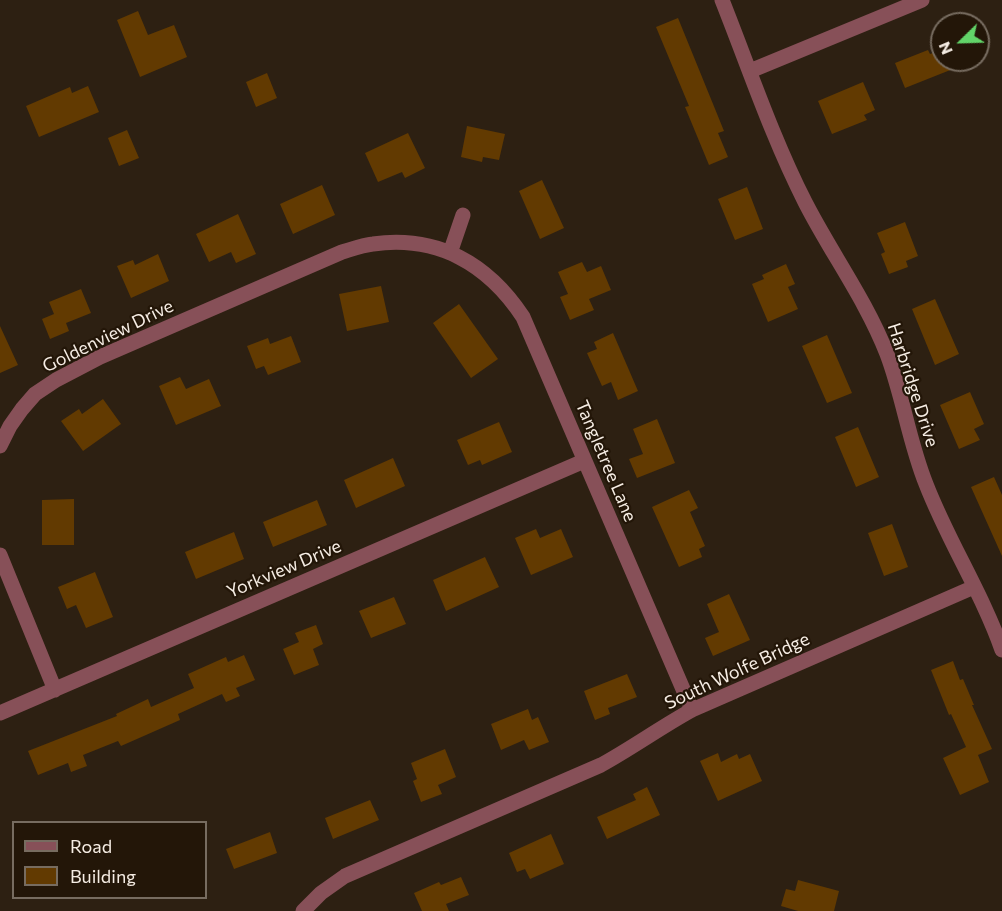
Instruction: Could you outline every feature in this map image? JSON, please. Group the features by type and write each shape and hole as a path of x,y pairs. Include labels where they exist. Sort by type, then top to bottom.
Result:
{"street":[{"name":"Harbridge Drive","path":"722,0 775,138 805,203 871,320 883,346 926,484 1002,650"},
{"path":"750,71 922,0"},
{"path":"450,253 463,215"},
{"name":"Tangletree Lane","path":"257,289 342,252 370,244 394,242 430,246 450,253 469,262 504,291 523,317 692,710"},
{"name":"Goldenview Drive","path":"0,446 22,409 35,394 56,380 100,357 257,289"},
{"name":"Yorkview Drive","path":"0,713 584,460"},
{"path":"0,555 55,690"},
{"name":"South Wolfe Bridge","path":"303,911 321,893 345,876 601,765 692,710 974,587"}],"building":[{"path":"138,11 148,35 174,25 187,57 140,77 117,20"},
{"path":"678,18 724,131 718,133 728,157 709,165 685,107 689,106 656,27"},
{"path":"928,50 930,72 945,72 905,88 895,63"},
{"path":"267,73 277,98 256,107 246,82"},
{"path":"863,82 875,110 864,115 867,120 832,134 818,101"},
{"path":"88,86 99,112 39,137 26,106 70,87 72,93"},
{"path":"467,126 505,134 499,160 483,157 482,162 461,157"},
{"path":"127,130 139,158 119,166 108,138"},
{"path":"408,133 425,168 405,178 402,172 378,182 365,153"},
{"path":"542,180 564,228 540,239 519,191"},
{"path":"322,185 335,215 293,234 280,204"},
{"path":"747,187 763,229 735,240 718,199"},
{"path":"238,214 256,254 236,263 231,252 209,262 196,234"},
{"path":"905,222 918,256 906,261 908,267 889,274 881,254 885,252 877,233"},
{"path":"158,254 169,281 131,298 117,266 133,260 135,265"},
{"path":"582,262 587,272 601,266 611,290 589,299 594,310 570,320 560,297 568,294 558,272"},
{"path":"786,264 795,284 788,287 798,309 768,322 752,284 764,279 762,275"},
{"path":"381,286 389,322 347,331 339,294"},
{"path":"81,289 91,313 66,323 69,331 50,339 42,319 54,314 49,302"},
{"path":"935,299 959,354 935,365 912,309"},
{"path":"459,304 498,359 471,378 433,323"},
{"path":"0,326 18,365 0,373"},
{"path":"613,333 638,391 618,400 611,382 602,386 587,353 597,349 594,342"},
{"path":"827,335 852,393 827,403 802,346"},
{"path":"291,336 301,362 268,375 264,366 256,369 247,346 268,338 270,344"},
{"path":"180,377 186,389 209,379 221,406 176,425 159,386"},
{"path":"970,392 984,424 974,429 980,440 959,449 940,405"},
{"path":"103,399 121,424 83,451 61,421 79,409 82,414"},
{"path":"657,419 675,463 637,478 629,459 643,454 633,429"},
{"path":"499,422 512,452 482,465 480,460 468,465 457,440"},
{"path":"858,427 879,477 856,487 835,437"},
{"path":"393,458 405,486 356,508 344,480"},
{"path":"994,477 1002,495 1002,556 971,487"},
{"path":"689,490 698,508 690,512 705,546 699,549 702,557 679,567 652,507"},
{"path":"74,499 74,545 42,545 42,500"},
{"path":"317,500 327,525 273,547 263,522"},
{"path":"892,524 908,567 884,576 868,533"},
{"path":"536,529 540,538 561,529 573,557 531,575 515,538"},
{"path":"234,532 244,559 196,579 185,552"},
{"path":"485,557 499,587 446,611 433,580"},
{"path":"95,572 113,617 86,628 76,605 67,609 58,587"},
{"path":"729,594 750,640 713,656 705,638 719,632 707,604"},
{"path":"394,597 406,624 371,638 359,611"},
{"path":"316,625 323,644 313,649 319,665 294,675 283,649 299,642 295,633"},
{"path":"244,655 255,680 236,688 240,696 226,702 222,694 178,714 180,720 121,746 118,741 83,755 87,766 71,772 68,763 38,775 28,751 117,716 116,714 148,699 151,707 194,688 188,674 226,657 228,662"},
{"path":"953,661 960,680 963,679 992,749 978,755 989,782 960,795 943,758 966,747 951,714 949,715 931,670"},
{"path":"627,674 637,697 608,708 610,714 595,720 584,691"},
{"path":"528,709 532,720 538,717 549,742 529,750 524,740 501,750 491,724"},
{"path":"445,749 456,777 438,785 442,794 421,802 413,781 417,779 411,763"},
{"path":"718,753 721,762 737,754 739,759 750,754 762,781 718,801 700,761"},
{"path":"647,787 660,815 607,839 597,817 636,800 633,794"},
{"path":"370,800 379,820 333,839 325,818"},
{"path":"270,832 277,853 234,869 226,849"},
{"path":"551,834 564,864 530,879 525,869 517,872 509,853"},
{"path":"461,877 469,895 446,904 449,911 422,911 414,893 439,882 441,885"},
{"path":"798,880 839,891 834,911 798,911 781,906 786,889 795,891"}]}
